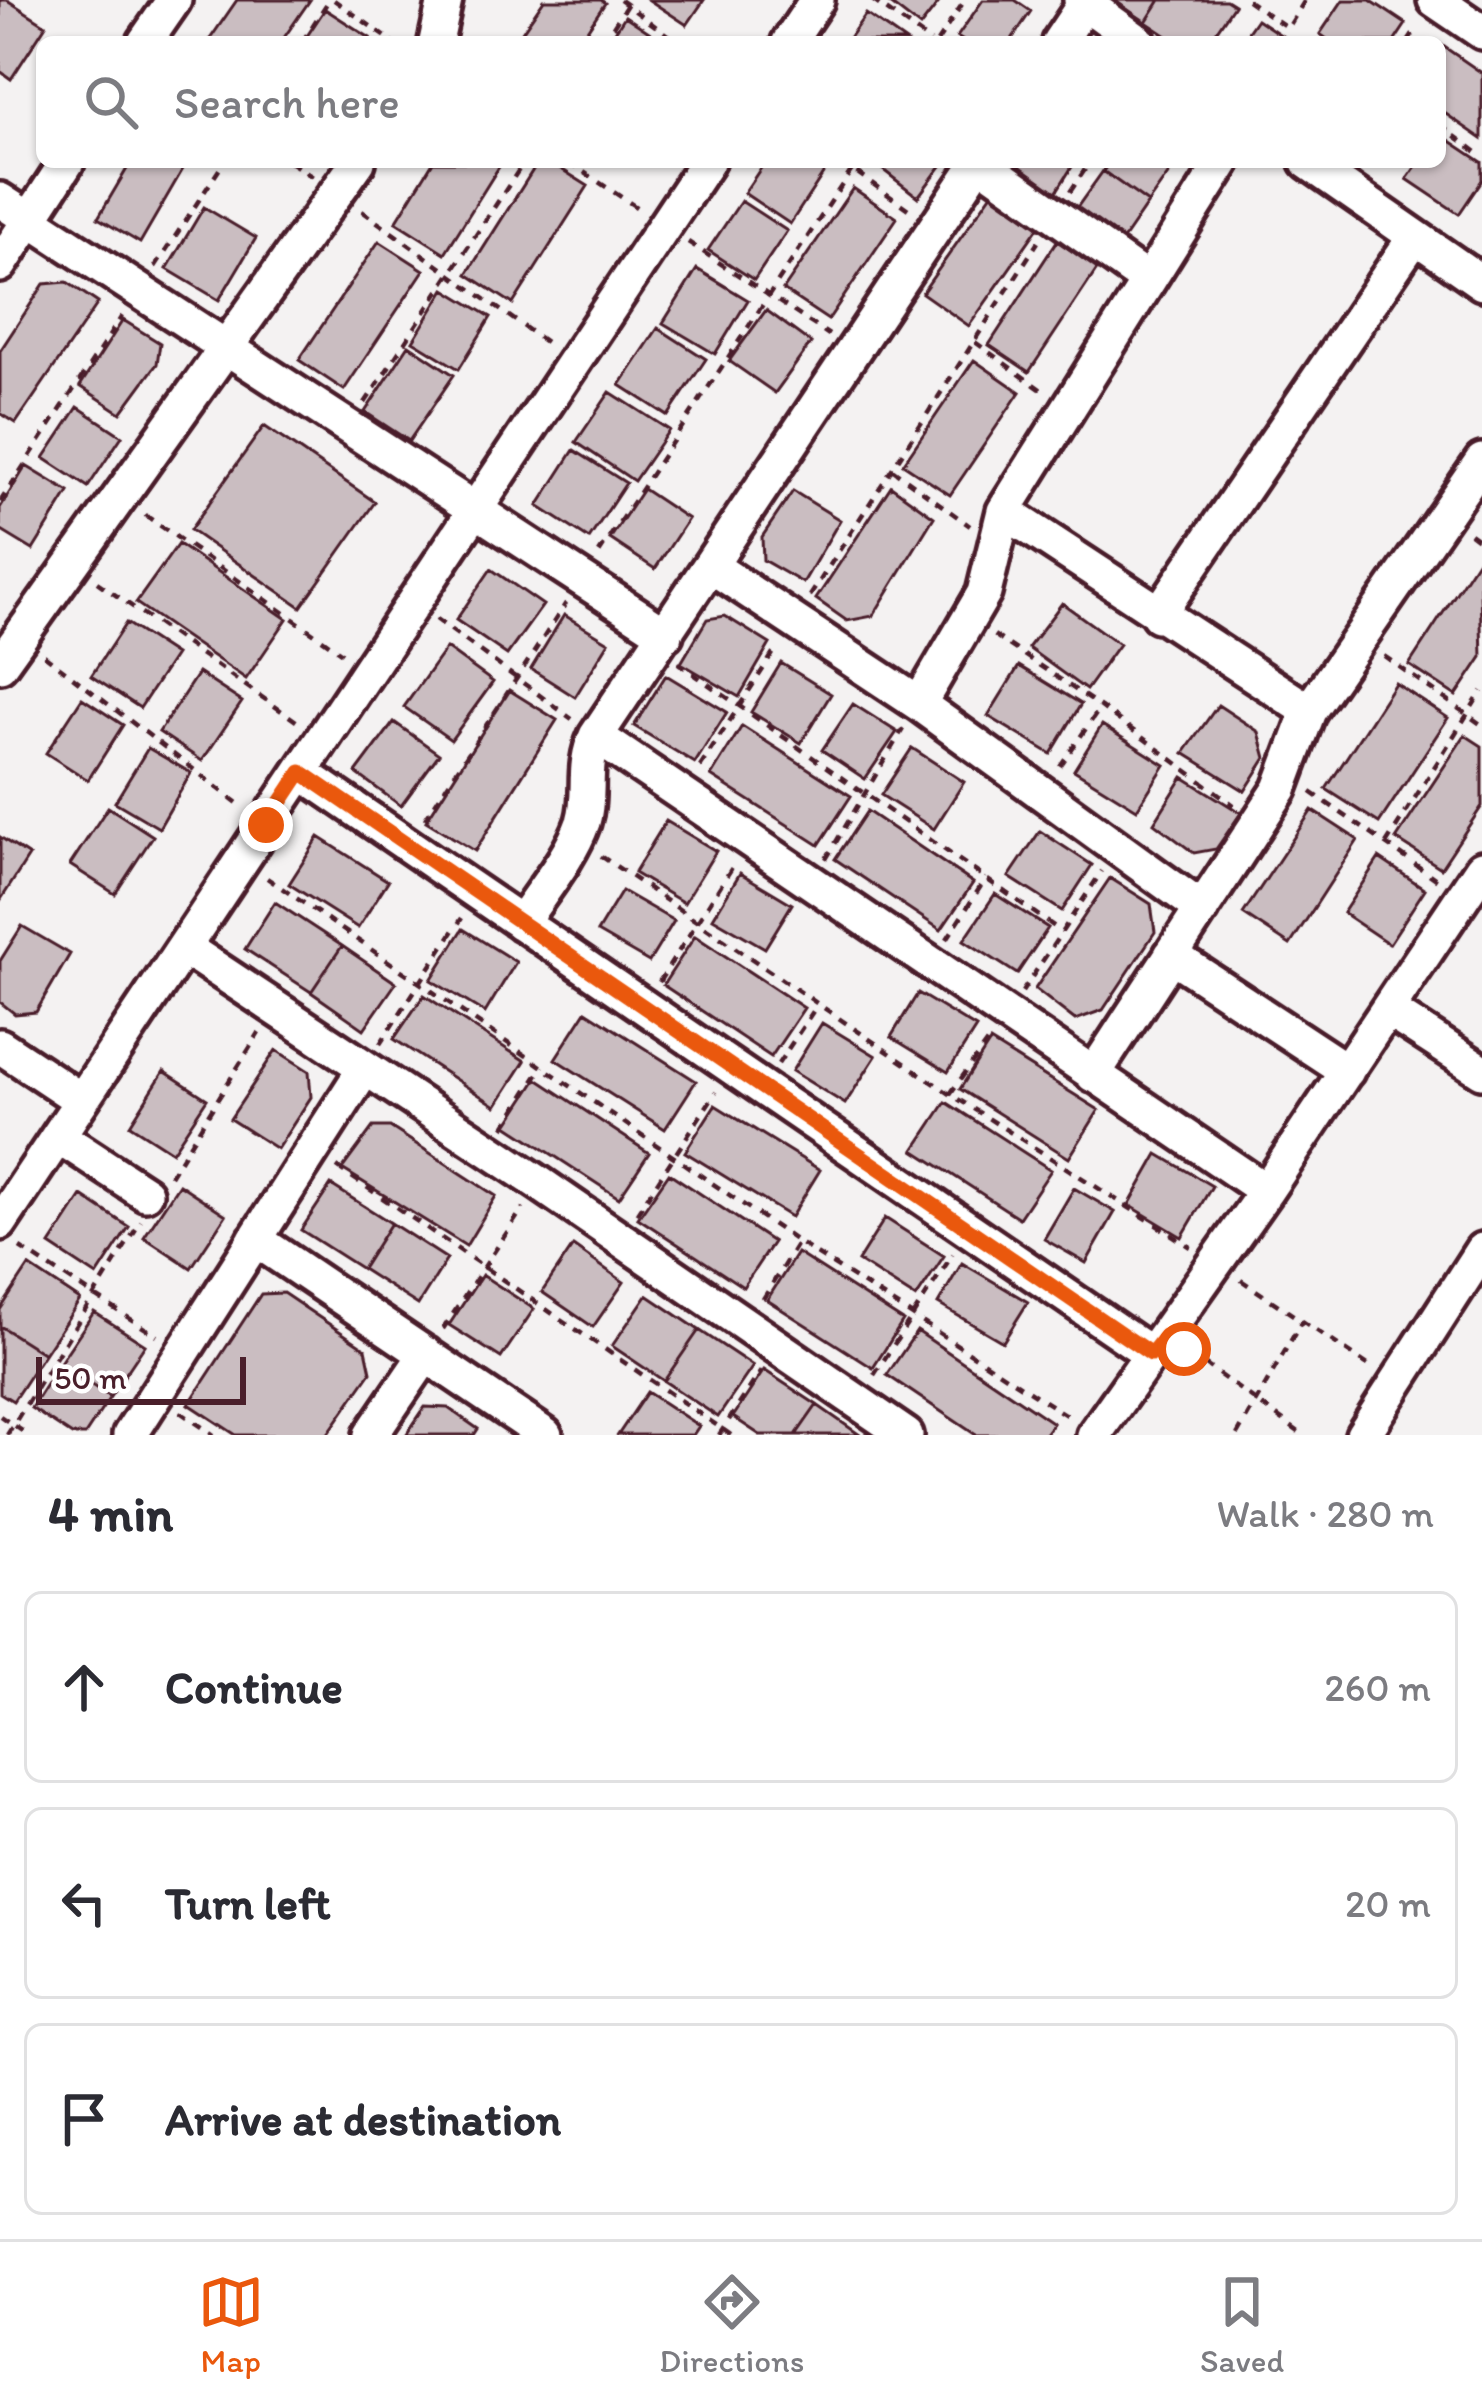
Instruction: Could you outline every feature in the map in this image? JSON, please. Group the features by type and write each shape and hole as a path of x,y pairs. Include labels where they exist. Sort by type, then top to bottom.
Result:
{"street":[{"path":"150,36 174,0"},
{"path":"437,36 446,0"},
{"path":"792,36 817,0"},
{"path":"1435,0 1482,32"},
{"path":"1063,36 1083,2 1131,36"},
{"path":"0,265 64,168"},
{"path":"0,665 354,168"},
{"path":"9,1235 81,1100 702,168"},
{"path":"521,923 585,817 586,764 596,736 975,168"},
{"path":"988,168 1148,280"},
{"path":"919,704 991,578 1000,527 1219,168"},
{"path":"1315,168 1482,283"},
{"path":"0,200 582,579 661,641"},
{"path":"1158,615 1414,238"},
{"path":"1094,1075 1258,823 1287,774 1309,712 1482,461"},
{"path":"1000,527 1158,615 1309,712"},
{"path":"710,566 919,704 1202,909"},
{"path":"596,736 1266,1191"},
{"path":"301,772 969,1229 1158,1345"},
{"path":"1095,1434 1266,1191 1473,882"},
{"path":"185,948 906,1435"},
{"path":"1172,956 1347,1071"},
{"path":"1388,1010 1482,1071"},
{"path":"0,1046 81,1100"},
{"path":"130,1435 364,1068"},
{"path":"58,1136 145,1193"},
{"path":"255,1239 545,1435"},
{"path":"1363,1435 1479,1261"},
{"path":"371,1435 426,1354"}],"path":[{"path":"306,36 332,0 384,36"},
{"path":"872,0 925,36"},
{"path":"938,36 964,0"},
{"path":"1247,0 1288,28 1305,0"},
{"path":"606,36 626,2 669,36"},
{"path":"1446,129 1482,156"},
{"path":"0,502 220,168"},
{"path":"299,168 572,361"},
{"path":"349,427 520,168"},
{"path":"578,168 854,352"},
{"path":"409,845 852,168"},
{"path":"858,168 935,228"},
{"path":"682,795 1086,168"},
{"path":"975,342 1068,409"},
{"path":"892,470 1000,527"},
{"path":"121,498 367,670"},
{"path":"73,565 322,739"},
{"path":"412,602 596,736"},
{"path":"969,618 1101,707 1258,823"},
{"path":"20,637 266,825"},
{"path":"1359,639 1482,724"},
{"path":"661,641 740,706 1062,932"},
{"path":"1385,844 1482,692"},
{"path":"812,883 919,704"},
{"path":"1042,793 1101,707"},
{"path":"1287,774 1385,844 1473,882"},
{"path":"575,838 950,1094 1396,1383"},
{"path":"643,1006 749,841"},
{"path":"950,1094 1118,847"},
{"path":"243,861 798,1242 1095,1434"},
{"path":"931,964 986,878"},
{"path":"364,1068 478,893"},
{"path":"762,1088 818,1004"},
{"path":"490,1151 543,1066"},
{"path":"620,1239 732,1067"},
{"path":"312,1151 731,1435"},
{"path":"426,1354 539,1184"},
{"path":"857,1401 969,1229"},
{"path":"9,1235 183,1353"},
{"path":"747,1326 798,1242"},
{"path":"1237,1435 1302,1322"},
{"path":"1158,1345 1256,1401 1303,1435"},
{"path":"721,1432 778,1347"},
{"path":"156,1396 214,1435"},
{"path":"0,1416 28,1435"}],"building":[{"path":"0,0 7,0 46,25 11,79 0,71"},
{"path":"237,0 310,0 285,36 212,36"},
{"path":"544,0 605,3 583,36 519,36"},
{"path":"649,0 704,0 687,25"},
{"path":"885,0 941,0 920,27"},
{"path":"983,0 1015,0 1031,11 1014,36 958,36"},
{"path":"1113,0 1160,0 1146,22"},
{"path":"1160,0 1226,0 1234,5 1213,36 1167,36 1146,22"},
{"path":"1343,0 1370,0 1406,24 1398,36 1320,34"},
{"path":"325,9 367,36 307,36"},
{"path":"866,14 897,36 850,36"},
{"path":"625,16 655,36 612,36"},
{"path":"1257,19 1282,36 1245,36"},
{"path":"1446,48 1482,73 1482,139 1446,114"},
{"path":"1446,138 1482,162 1482,180 1459,214 1407,179 1415,168 1446,168"},
{"path":"127,168 184,168 140,243 98,218"},
{"path":"429,168 498,168 445,253 396,222"},
{"path":"534,168 560,168 588,186 513,304 467,274"},
{"path":"761,168 825,171 790,224 744,193"},
{"path":"881,168 940,168 918,197"},
{"path":"1018,168 1071,168 1053,197 1015,174"},
{"path":"1105,168 1173,168 1148,203 1103,171"},
{"path":"1103,171 1148,203 1122,241 1076,209"},
{"path":"853,188 897,218 828,320 783,290"},
{"path":"995,189 1042,222 969,326 922,293"},
{"path":"741,201 787,231 754,280 708,250"},
{"path":"204,207 256,238 219,300 167,269"},
{"path":"379,241 424,270 344,390 299,360"},
{"path":"1057,241 1098,268 1029,372 989,345"},
{"path":"697,269 748,300 715,354 663,323"},
{"path":"67,282 98,303 16,423 0,413 0,351 44,284"},
{"path":"445,289 491,317 459,369 413,341"},
{"path":"766,310 811,343 775,393 729,361"},
{"path":"123,320 160,343 157,364 121,413 80,386"},
{"path":"658,328 706,359 668,416 620,385"},
{"path":"409,345 454,375 409,441 365,412"},
{"path":"974,360 1020,392 950,495 903,464"},
{"path":"610,392 669,430 634,481 576,442"},
{"path":"78,407 122,436 88,487 44,458"},
{"path":"264,426 375,502 301,607 190,530"},
{"path":"574,450 626,483 589,539 538,506"},
{"path":"26,466 69,492 33,550 0,530 0,508"},
{"path":"891,486 934,517 873,616 847,621 816,599"},
{"path":"643,489 688,519 655,569 610,539"},
{"path":"793,491 840,520 803,583 763,560 762,537"},
{"path":"178,544 287,619 246,679 136,603"},
{"path":"1479,558 1482,657 1456,696 1409,665"},
{"path":"491,569 543,605 507,655 456,620"},
{"path":"1062,603 1119,644 1086,690 1028,648"},
{"path":"564,615 609,642 575,697 531,669"},
{"path":"725,616 770,644 739,697 681,663 707,619"},
{"path":"126,623 175,655 140,708 91,676"},
{"path":"446,648 493,682 451,740 404,707"},
{"path":"781,663 831,694 801,743 751,712"},
{"path":"1019,666 1081,704 1051,754 988,716"},
{"path":"198,673 242,702 202,761 159,732"},
{"path":"666,675 727,712 695,763 634,726"},
{"path":"1395,683 1448,718 1379,823 1326,789"},
{"path":"509,690 557,720 475,851 426,821"},
{"path":"82,698 123,725 88,780 46,753"},
{"path":"853,704 897,732 865,779 822,750"},
{"path":"1218,705 1259,732 1266,758 1245,791 1184,753"},
{"path":"394,722 439,754 401,806 356,773"},
{"path":"1102,725 1165,765 1137,809 1074,770"},
{"path":"742,726 851,796 819,845 711,776"},
{"path":"1465,735 1482,746 1482,806 1441,868 1396,839"},
{"path":"148,748 191,773 159,828 115,802"},
{"path":"912,748 964,782 934,829 881,795"},
{"path":"1183,777 1241,813 1216,849 1194,853 1154,823"},
{"path":"108,807 153,836 115,894 70,865"},
{"path":"1312,810 1358,840 1290,945 1243,914"},
{"path":"867,811 973,883 941,930 835,859"},
{"path":"666,821 716,851 684,903 634,873"},
{"path":"1040,831 1092,865 1062,911 1009,877"},
{"path":"0,837 29,856 0,901"},
{"path":"319,837 388,881 358,928 289,884"},
{"path":"1379,858 1425,889 1389,944 1343,913"},
{"path":"740,873 792,904 765,948 713,918"},
{"path":"1110,878 1151,904 1155,932 1103,1010 1075,1020 1035,989"},
{"path":"622,891 674,921 649,962 597,932"},
{"path":"995,894 1048,928 1017,974 964,940"},
{"path":"275,902 342,946 311,992 245,949"},
{"path":"22,926 70,954 36,1012 15,1014 0,1002 0,961"},
{"path":"463,929 516,962 485,1013 431,980"},
{"path":"695,936 804,1008 771,1057 663,985"},
{"path":"342,946 396,983 364,1029 311,992"},
{"path":"918,993 976,1028 948,1072 891,1037"},
{"path":"424,995 525,1061 496,1106 394,1039"},
{"path":"586,1011 696,1081 665,1129 555,1059"},
{"path":"822,1023 876,1056 845,1104 792,1071"},
{"path":"990,1042 1099,1110 1069,1158 960,1089"},
{"path":"276,1050 309,1071 311,1097 277,1149 230,1119"},
{"path":"164,1071 207,1099 172,1152 130,1125"},
{"path":"537,1079 649,1153 619,1198 507,1125"},
{"path":"946,1102 1051,1170 1019,1218 914,1150"},
{"path":"715,1105 820,1170 791,1217 685,1152"},
{"path":"373,1127 390,1127 496,1196 466,1246 342,1169"},
{"path":"1158,1154 1212,1186 1182,1237 1129,1205"},
{"path":"669,1173 773,1242 743,1287 638,1218"},
{"path":"179,1184 226,1215 191,1268 144,1237"},
{"path":"331,1185 391,1223 362,1269 301,1230"},
{"path":"1074,1188 1115,1212 1086,1263 1044,1239"},
{"path":"82,1196 129,1227 97,1276 50,1245"},
{"path":"885,1218 944,1256 916,1298 858,1261"},
{"path":"391,1223 447,1259 418,1305 362,1269"},
{"path":"573,1246 624,1282 593,1327 542,1292"},
{"path":"797,1253 903,1321 873,1368 767,1300"},
{"path":"962,1263 1028,1302 1003,1342 938,1304"},
{"path":"29,1266 80,1300 44,1354 0,1326 0,1310"},
{"path":"482,1275 534,1309 501,1358 449,1325"},
{"path":"283,1293 366,1349 371,1372 327,1435 236,1435 189,1404 261,1294"},
{"path":"647,1295 699,1330 664,1381 612,1346"},
{"path":"94,1312 145,1345 110,1397 59,1364"},
{"path":"0,1326 44,1354 13,1401 0,1393"},
{"path":"699,1330 753,1366 718,1417 664,1381"},
{"path":"917,1331 1053,1423 1044,1435 976,1435 887,1375"},
{"path":"59,1364 110,1397 85,1435 72,1435 31,1408"},
{"path":"764,1370 817,1405 796,1435 760,1435 733,1417"},
{"path":"647,1392 699,1426 693,1435 618,1435"},
{"path":"817,1405 860,1435 796,1435"},
{"path":"425,1407 448,1408 478,1429 474,1435 406,1435"}],"route":[{"path":"266,825 301,772 1151,1354 1165,1336 1184,1349"}]}
